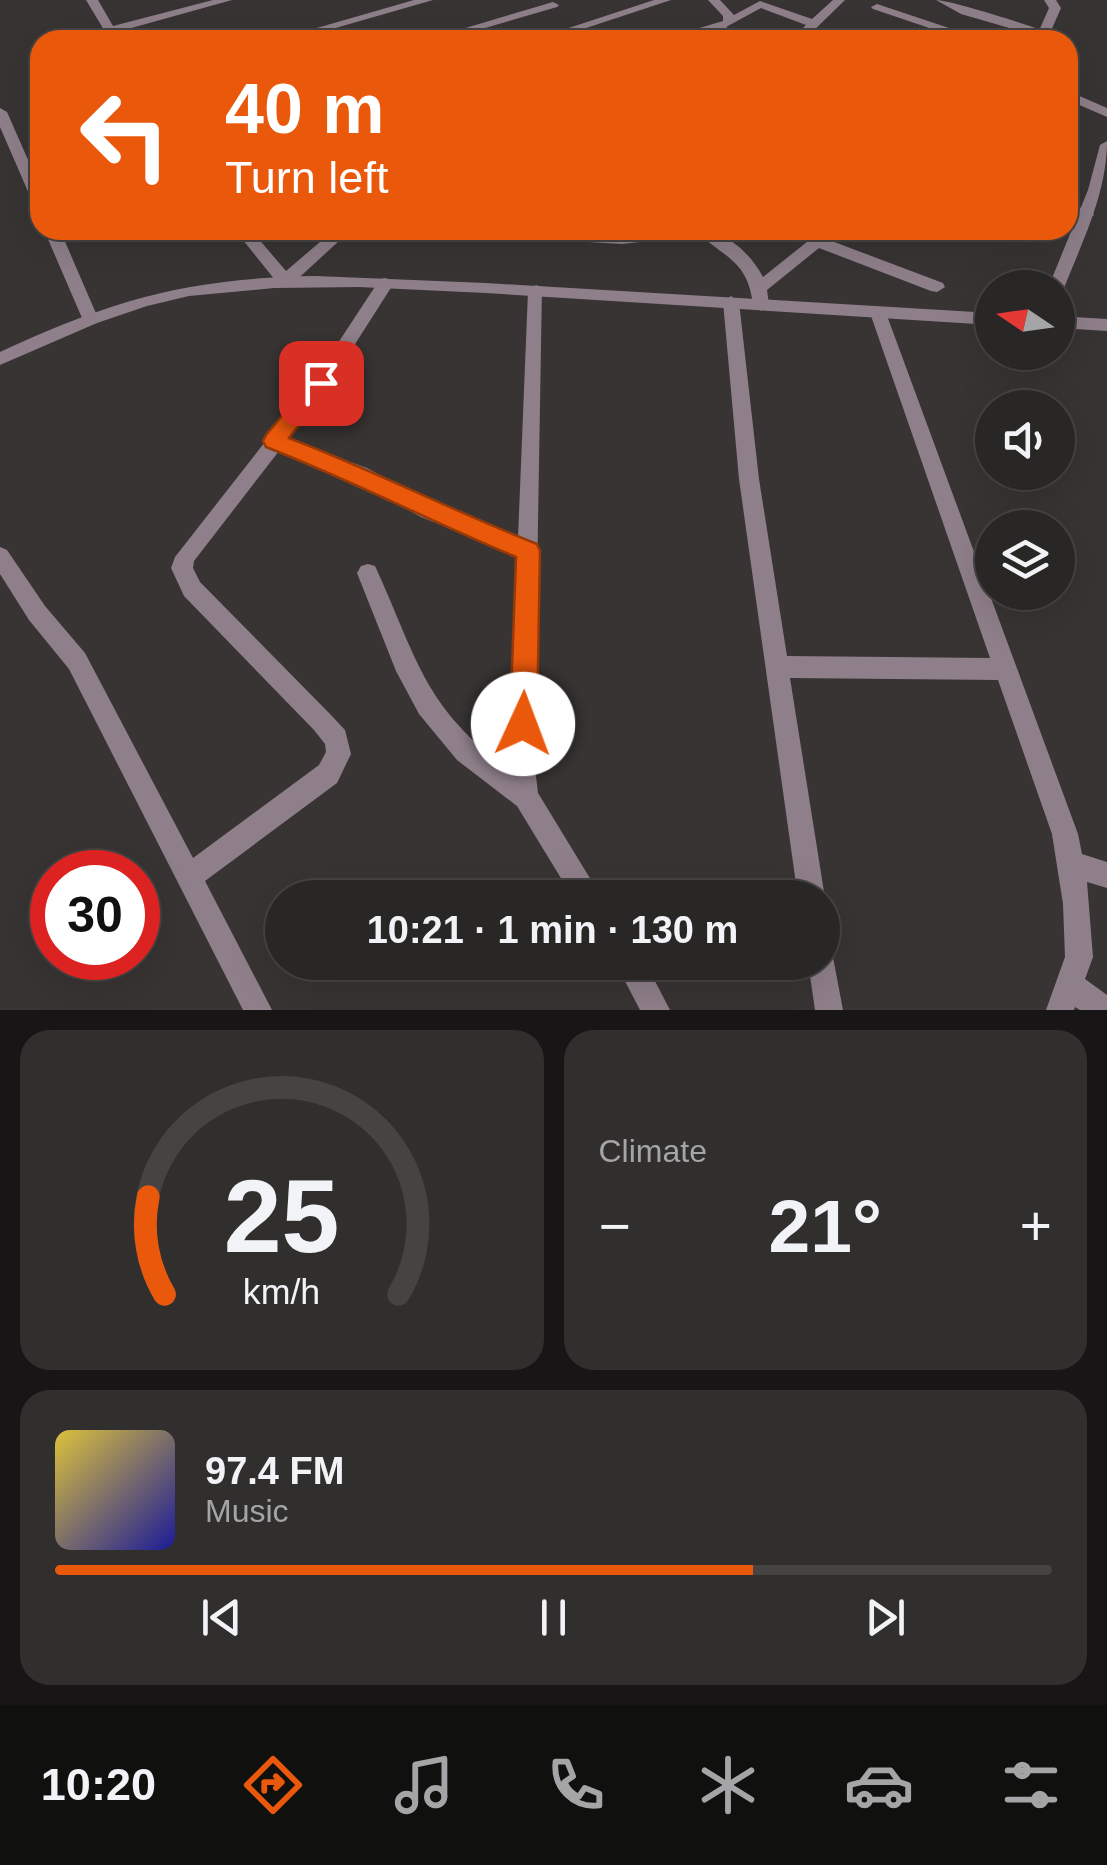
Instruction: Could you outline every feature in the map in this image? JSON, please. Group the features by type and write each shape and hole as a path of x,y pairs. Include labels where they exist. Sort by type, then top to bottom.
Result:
{"street":[{"path":"92,0 110,30"},
{"path":"129,30 226,0"},
{"path":"318,30 427,0"},
{"path":"572,30 664,0"},
{"path":"714,0 730,15 728,30"},
{"path":"808,30 839,0"},
{"path":"942,0 1020,30"},
{"path":"1045,30 1055,8 1050,0"},
{"path":"462,30 550,2 585,26"},
{"path":"730,30 760,4 814,24"},
{"path":"877,7 932,30"},
{"path":"954,30 974,15"},
{"path":"1078,100 1107,112"},
{"path":"0,112 30,180"},
{"path":"1078,235 1106,154"},
{"path":"1078,210 1107,213"},
{"path":"56,240 90,318"},
{"path":"252,240 285,281"},
{"path":"285,281 332,240"},
{"path":"718,240 739,254 761,296"},
{"path":"761,296 820,240"},
{"path":"1063,270 1076,240"},
{"path":"818,242 937,286"},
{"path":"0,358 90,318 165,296 285,281 731,302 761,296 878,313 975,318"},
{"path":"189,877 328,774 339,754 330,731 192,590 182,568 200,533 321,383 386,284"},
{"path":"526,797 522,759 536,291"},
{"path":"731,302 749,479 809,880"},
{"path":"878,313 1065,834 1079,957 1065,997 1104,1010"},
{"path":"1075,323 1107,325"},
{"path":"274,441 360,474 428,511 528,551"},
{"path":"0,556 37,613 77,661 258,1010"},
{"path":"368,574 421,700 460,747 526,797 578,880"},
{"path":"776,667 1006,669"},
{"path":"1070,864 1107,875"},
{"path":"639,980 656,1010"},
{"path":"825,980 829,1010"}],"route":[{"path":"321,383 274,441 360,474 428,511 528,551 523,724"}]}
